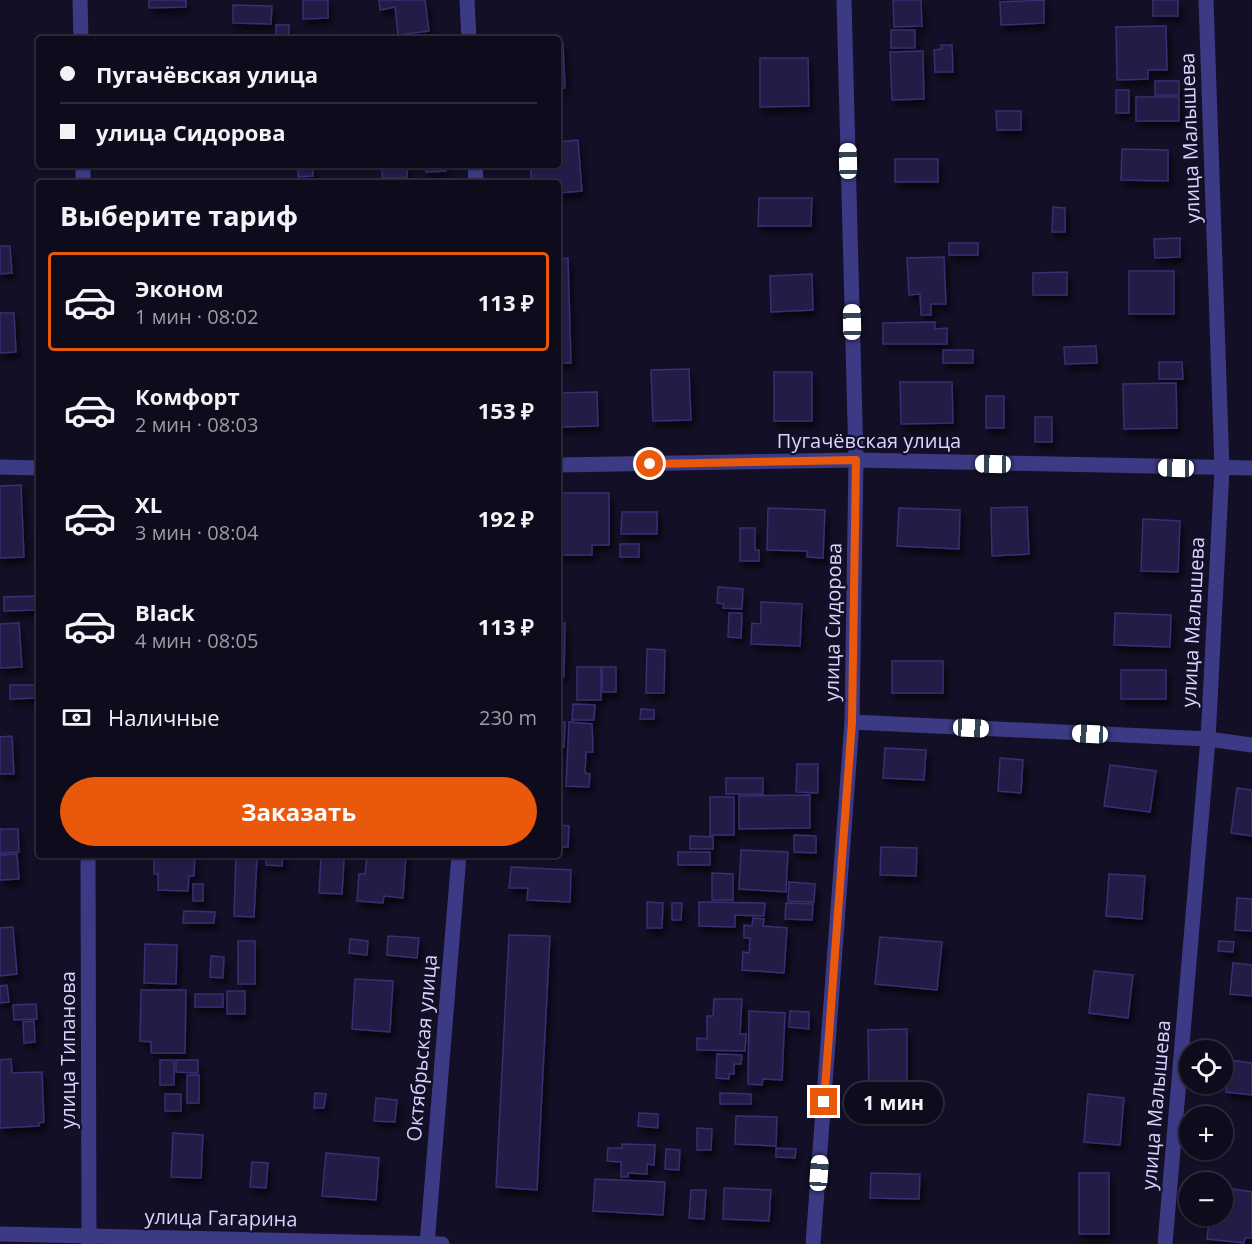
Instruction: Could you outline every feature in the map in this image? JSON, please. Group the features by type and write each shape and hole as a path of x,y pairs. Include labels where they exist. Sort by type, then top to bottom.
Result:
{"street":[{"path":"80,0 81,36"},
{"path":"467,0 469,36"},
{"name":"улица Сидорова","path":"813,1244 852,722 856,460 844,0"},
{"name":"улица Малышева","path":"1165,1244 1208,739 1222,469 1206,0"},
{"name":"Пугачёвская улица","path":"561,465 856,460 1252,468"},
{"path":"0,467 36,468"},
{"path":"852,722 1208,739 1252,745"},
{"name":"улица Типанова","path":"88,858 89,1240"},
{"name":"Октябрьская улица","path":"427,1244 459,858"},
{"name":"улица Гагарина","path":"0,1233 89,1240 442,1244"}],"building":[{"path":"149,0 186,0 186,7 149,8"},
{"path":"303,0 328,0 328,18 303,19"},
{"path":"379,0 425,0 429,31 398,35 395,7 380,10"},
{"path":"893,0 921,0 922,26 894,27"},
{"path":"1044,0 1044,23 1001,25 1000,2"},
{"path":"1153,0 1178,0 1178,16 1153,16"},
{"path":"233,5 272,6 271,24 233,23"},
{"path":"276,25 289,25 289,36 276,36"},
{"path":"1166,26 1167,70 1148,70 1148,79 1117,80 1116,27"},
{"path":"891,30 915,30 915,48 891,48"},
{"path":"561,43 563,43 565,88 561,88"},
{"path":"941,45 952,45 953,72 935,72 934,50 942,49"},
{"path":"923,51 924,99 892,100 890,52"},
{"path":"760,58 808,58 809,106 760,107"},
{"path":"1155,81 1179,81 1179,95 1155,95"},
{"path":"1116,90 1129,90 1129,113 1116,113"},
{"path":"1136,97 1179,97 1179,121 1136,121"},
{"path":"996,111 1021,111 1021,130 997,130"},
{"path":"578,140 582,191 561,193 561,180 532,180 530,168 561,168 561,142"},
{"path":"1122,149 1168,150 1168,181 1121,180"},
{"path":"895,159 938,159 938,182 895,182"},
{"path":"298,168 313,168 313,176 298,177"},
{"path":"382,168 407,168 407,178 382,178"},
{"path":"426,168 446,168 446,171 426,172"},
{"path":"759,198 812,198 811,226 758,226"},
{"path":"1053,207 1065,208 1065,232 1052,232"},
{"path":"1180,238 1180,257 1155,258 1154,239"},
{"path":"949,243 978,243 978,255 949,255"},
{"path":"0,246 10,246 12,273 0,274"},
{"path":"944,257 946,304 931,304 931,315 921,315 920,294 909,295 907,258"},
{"path":"568,258 571,363 561,363 561,259"},
{"path":"1129,271 1174,271 1174,314 1129,314"},
{"path":"1067,272 1067,295 1033,295 1033,273"},
{"path":"812,274 813,310 771,312 770,276"},
{"path":"0,313 14,313 16,352 0,353"},
{"path":"935,322 935,329 947,328 947,344 883,344 883,323"},
{"path":"1096,346 1097,363 1065,364 1064,347"},
{"path":"943,350 973,350 973,363 943,363"},
{"path":"1159,362 1182,362 1183,379 1159,379"},
{"path":"689,369 691,420 653,421 651,370"},
{"path":"774,372 812,372 812,421 774,421"},
{"path":"900,382 952,382 953,423 901,424"},
{"path":"1176,383 1177,428 1124,429 1123,384"},
{"path":"597,392 598,426 561,427 561,393"},
{"path":"986,396 1004,396 1004,428 986,428"},
{"path":"1035,417 1052,417 1052,442 1035,442"},
{"path":"21,485 24,557 0,558 0,486"},
{"path":"561,493 609,493 609,545 592,545 592,555 561,555"},
{"path":"1027,507 1029,554 992,556 991,508"},
{"path":"768,508 825,510 823,558 807,557 807,551 767,550"},
{"path":"899,508 960,510 959,549 897,546"},
{"path":"622,512 657,512 657,534 621,534"},
{"path":"1143,519 1180,521 1178,572 1141,571"},
{"path":"740,528 755,528 755,550 759,550 759,561 740,561"},
{"path":"620,544 639,544 639,557 620,557"},
{"path":"718,587 743,589 742,609 723,608 724,604 717,603"},
{"path":"35,596 35,610 4,611 4,597"},
{"path":"761,602 802,604 800,646 751,644 752,623 761,624"},
{"path":"729,613 742,613 741,638 728,637"},
{"path":"1115,613 1171,615 1170,647 1114,645"},
{"path":"19,623 22,667 0,668 0,624"},
{"path":"561,623 565,623 564,677 561,677"},
{"path":"647,649 665,650 664,693 646,693"},
{"path":"892,661 943,661 943,693 892,693"},
{"path":"577,667 601,667 601,700 577,700"},
{"path":"602,667 616,667 616,692 602,692"},
{"path":"1121,670 1166,670 1166,699 1121,699"},
{"path":"10,685 35,685 36,698 10,699"},
{"path":"573,704 595,705 594,720 572,720"},
{"path":"641,709 654,710 654,719 640,719"},
{"path":"561,722 565,722 564,747 561,746"},
{"path":"569,722 592,724 593,752 586,752 585,773 590,774 589,787 566,786"},
{"path":"12,736 14,774 0,774 0,737"},
{"path":"885,748 926,750 924,780 883,778"},
{"path":"1000,758 1023,760 1021,793 998,791"},
{"path":"797,764 818,764 818,793 796,792"},
{"path":"1110,765 1156,771 1150,812 1104,806"},
{"path":"726,778 763,778 763,794 726,794"},
{"path":"1237,788 1252,790 1252,836 1231,833"},
{"path":"810,795 810,828 739,829 739,796"},
{"path":"710,797 734,797 734,835 710,835"},
{"path":"561,825 569,826 568,847 561,847"},
{"path":"0,829 18,829 19,852 0,853"},
{"path":"794,835 816,836 816,853 794,852"},
{"path":"690,836 713,837 713,849 690,849"},
{"path":"881,847 917,848 916,876 880,875"},
{"path":"741,850 788,852 786,892 739,889"},
{"path":"678,852 710,852 710,865 678,865"},
{"path":"17,854 19,879 0,880 0,855"},
{"path":"154,858 195,858 194,876 189,876 188,891 158,890 158,874 154,874"},
{"path":"236,858 257,858 254,917 234,916"},
{"path":"266,858 283,858 282,866 266,865"},
{"path":"321,858 344,860 342,894 319,893"},
{"path":"367,858 406,858 403,898 384,896 383,903 357,901 359,874 365,874"},
{"path":"511,867 571,870 570,902 527,900 528,888 509,888"},
{"path":"712,873 733,874 733,900 712,900"},
{"path":"1109,874 1145,876 1142,919 1106,916"},
{"path":"789,882 815,884 814,902 788,901"},
{"path":"193,884 203,884 203,901 193,901"},
{"path":"1237,898 1252,899 1252,931 1235,930"},
{"path":"647,902 663,903 662,928 647,928"},
{"path":"699,902 765,903 764,916 735,915 735,927 699,926"},
{"path":"672,903 682,903 681,920 672,920"},
{"path":"786,903 813,904 812,920 785,919"},
{"path":"184,911 215,912 214,923 183,923"},
{"path":"753,918 764,919 763,926 787,928 784,973 742,970 743,952 749,953 750,938 744,938 744,925 752,926"},
{"path":"13,927 17,974 0,976 0,928"},
{"path":"509,935 550,936 537,1190 496,1187"},
{"path":"388,936 419,938 417,958 387,955"},
{"path":"880,937 942,942 937,990 875,984"},
{"path":"350,939 368,941 367,955 349,953"},
{"path":"238,941 255,941 255,984 238,984"},
{"path":"1219,941 1234,942 1233,952 1218,951"},
{"path":"145,944 177,945 176,984 144,983"},
{"path":"211,956 224,957 223,978 210,977"},
{"path":"1233,963 1252,965 1252,996 1230,994"},
{"path":"1094,971 1133,975 1128,1018 1089,1013"},
{"path":"355,979 393,981 390,1032 352,1029"},
{"path":"7,985 9,1002 0,1003 0,986"},
{"path":"141,990 186,990 185,1053 151,1053 151,1042 140,1041"},
{"path":"227,991 245,991 245,1014 227,1014"},
{"path":"195,994 223,994 223,1007 195,1007"},
{"path":"714,999 742,999 740,1034 746,1034 745,1051 697,1050 697,1038 707,1039 707,1016 713,1016"},
{"path":"36,1004 37,1019 14,1020 13,1005"},
{"path":"749,1011 785,1013 782,1080 763,1079 762,1085 748,1084"},
{"path":"790,1011 809,1012 809,1029 789,1027"},
{"path":"34,1021 35,1042 24,1043 23,1022"},
{"path":"907,1029 907,1098 869,1099 868,1030"},
{"path":"717,1054 742,1055 741,1064 734,1064 734,1074 729,1074 729,1079 716,1078"},
{"path":"11,1059 12,1073 42,1072 44,1122 39,1123 39,1126 0,1128 0,1060"},
{"path":"160,1060 174,1060 174,1085 160,1085"},
{"path":"176,1060 198,1060 198,1073 176,1072"},
{"path":"1233,1061 1252,1063 1252,1095 1233,1093"},
{"path":"187,1075 199,1075 199,1103 187,1103"},
{"path":"315,1093 326,1094 324,1108 314,1108"},
{"path":"720,1093 751,1094 751,1104 720,1104"},
{"path":"165,1094 181,1094 181,1111 165,1111"},
{"path":"1088,1094 1124,1098 1120,1145 1084,1142"},
{"path":"376,1098 397,1100 395,1122 374,1121"},
{"path":"639,1113 658,1114 658,1128 638,1126"},
{"path":"736,1116 777,1117 776,1146 735,1144"},
{"path":"697,1128 712,1129 711,1150 697,1150"},
{"path":"173,1133 203,1135 201,1178 171,1177"},
{"path":"622,1144 655,1145 654,1165 647,1164 647,1174 628,1173 628,1177 621,1177 621,1162 607,1161 608,1148 622,1148"},
{"path":"776,1148 796,1149 795,1158 776,1157"},
{"path":"666,1149 680,1150 679,1170 665,1169"},
{"path":"326,1153 379,1158 376,1200 322,1196"},
{"path":"252,1162 268,1163 266,1188 250,1187"},
{"path":"871,1173 920,1174 919,1199 870,1198"},
{"path":"1079,1173 1109,1173 1109,1234 1079,1234"},
{"path":"595,1179 665,1182 663,1215 593,1211"},
{"path":"724,1188 771,1190 769,1221 723,1219"},
{"path":"1234,1189 1252,1192 1252,1238 1245,1238 1244,1243 1207,1239 1209,1226 1233,1226"},
{"path":"691,1190 706,1190 704,1219 689,1218"}],"route":[{"path":"650,464 856,460 852,722 824,1102"}]}
